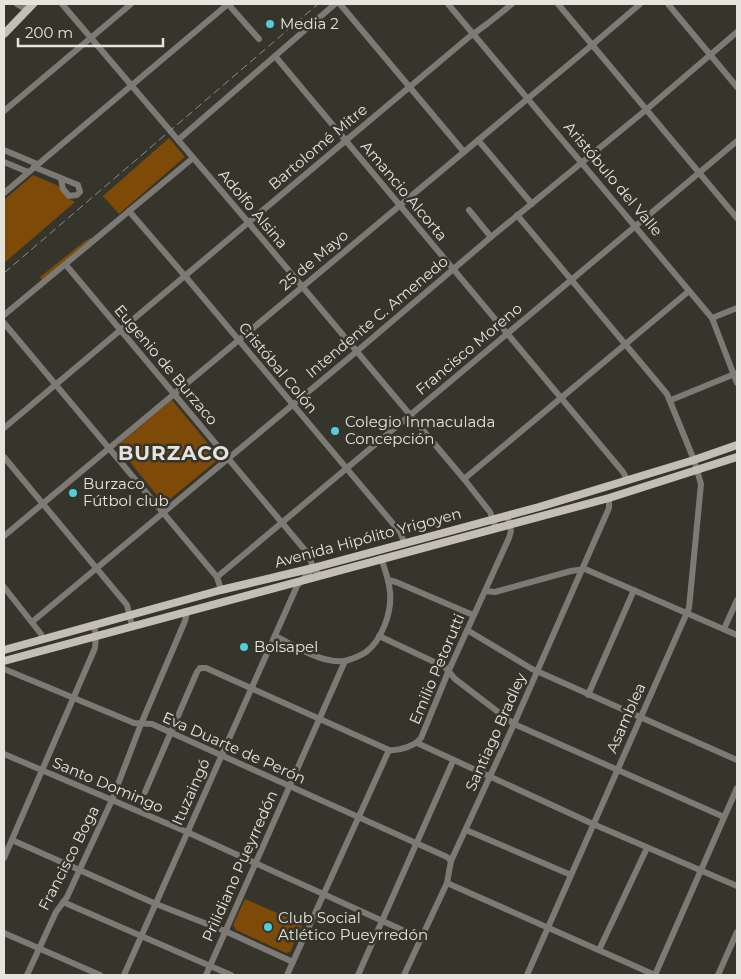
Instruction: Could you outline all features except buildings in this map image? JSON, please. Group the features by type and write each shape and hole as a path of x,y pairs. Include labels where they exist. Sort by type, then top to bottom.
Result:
{"main road":[{"path":"4,34 31,7"},
{"name":"Avenida Hipólito Yrigoyen","path":"4,650 220,590 313,568 493,519 628,481 737,445"},
{"name":"Avenida Hipólito Yrigoyen","path":"4,662 381,558 609,498 737,457"}],"street":[{"path":"17,4 31,7"},
{"name":"Adolfo Alsina","path":"62,4 92,37 464,479 490,512 496,528"},
{"path":"4,111 132,4"},
{"path":"4,192 228,4 259,39"},
{"path":"178,140 335,4"},
{"path":"340,4 464,152"},
{"name":"Aristóbulo del Valle","path":"448,4 712,318 736,374 737,383"},
{"name":"Bartolomé Mitre","path":"4,428 345,141 512,4"},
{"path":"558,4 737,218"},
{"name":"25 de Mayo","path":"4,536 640,4"},
{"path":"668,4 737,86"},
{"name":"Intendente C. Amenedo","path":"32,622 737,32"},
{"name":"Amancio Alcorta","path":"275,56 623,472 628,481"},
{"path":"478,140 532,204"},
{"name":"Francisco Moreno","path":"217,577 737,141"},
{"path":"4,150 61,179"},
{"path":"4,315 193,158"},
{"path":"4,162 28,172"},
{"path":"468,210 491,237"},
{"name":"Cristóbal Colón","path":"129,211 400,532 404,542"},
{"name":"Asamblea","path":"517,216 671,400 698,471 701,484 691,600 687,613 527,975"},
{"name":"Eugenio de Burzaco","path":"66,265 227,459 283,523 310,556 313,568 320,575"},
{"path":"464,479 689,291"},
{"path":"712,318 737,308"},
{"path":"4,323 217,577 220,590"},
{"path":"671,400 736,374"},
{"path":"4,458 127,606 131,615 132,626"},
{"name":"Santiago Bradley","path":"404,975 447,883 451,861 490,778 582,569 608,508 609,498"},
{"path":"507,515 510,525"},
{"name":"Emilio Petorutti","path":"389,750 417,743 420,738 510,534 510,525"},
{"path":"275,636 323,659 338,662 366,652 379,636 389,608 388,580 381,558"},
{"name":"Ituzaingó","path":"124,975 300,581 313,568"},
{"path":"484,591 495,592 582,569 589,570 737,635"},
{"path":"388,580 473,615"},
{"path":"4,587 41,634 42,640"},
{"path":"588,695 634,590"},
{"path":"724,629 737,600"},
{"name":"Francisco Boga","path":"28,975 56,912 112,800 187,612"},
{"path":"4,858 95,648 96,636 94,626"},
{"path":"467,630 537,671 737,760"},
{"path":"379,636 442,665 449,670 455,680 514,724 724,817"},
{"name":"Prilidiano Pueyrredón","path":"206,975 288,786 345,661"},
{"path":"145,792 200,668 206,668 252,687 389,750 287,975"},
{"name":"Eva Duarte de Perón","path":"4,669 134,723 150,724 170,732 447,857 451,861"},
{"path":"417,743 490,778 737,886"},
{"name":"Santo Domingo","path":"4,754 187,832 420,938"},
{"path":"358,975 453,760"},
{"path":"447,883 655,975 737,788"},
{"path":"466,830 572,875"},
{"path":"12,840 293,962"},
{"path":"599,950 648,848"},
{"path":"62,902 231,975"},
{"path":"4,932 100,975"},
{"path":"718,975 737,932"}],"shaded area":[{"path":"169,138 185,157 119,214 103,196"},
{"path":"33,175 61,187 69,199 75,202 4,263 4,200"},
{"path":"90,238 92,239 42,280 40,277"},
{"path":"172,400 220,458 164,504 117,446"},
{"name":"Club Social Atlético Pueyrredón","path":"245,899 303,924 290,952 286,953 236,930 233,925"}],"railway":[{"path":"4,273 318,4"}],"place":[{"name":"Media 2","path":"270,24"},
{"name":"Colegio Inmaculada Concepción","path":"335,431"},
{"name":"Burzaco Fútbol club","path":"73,493"},
{"name":"Bolsapel","path":"244,647"},
{"name":"Club Social Atlético Pueyrredón","path":"268,927"}],"district":[{"name":"BURZACO","path":"174,453"}]}
